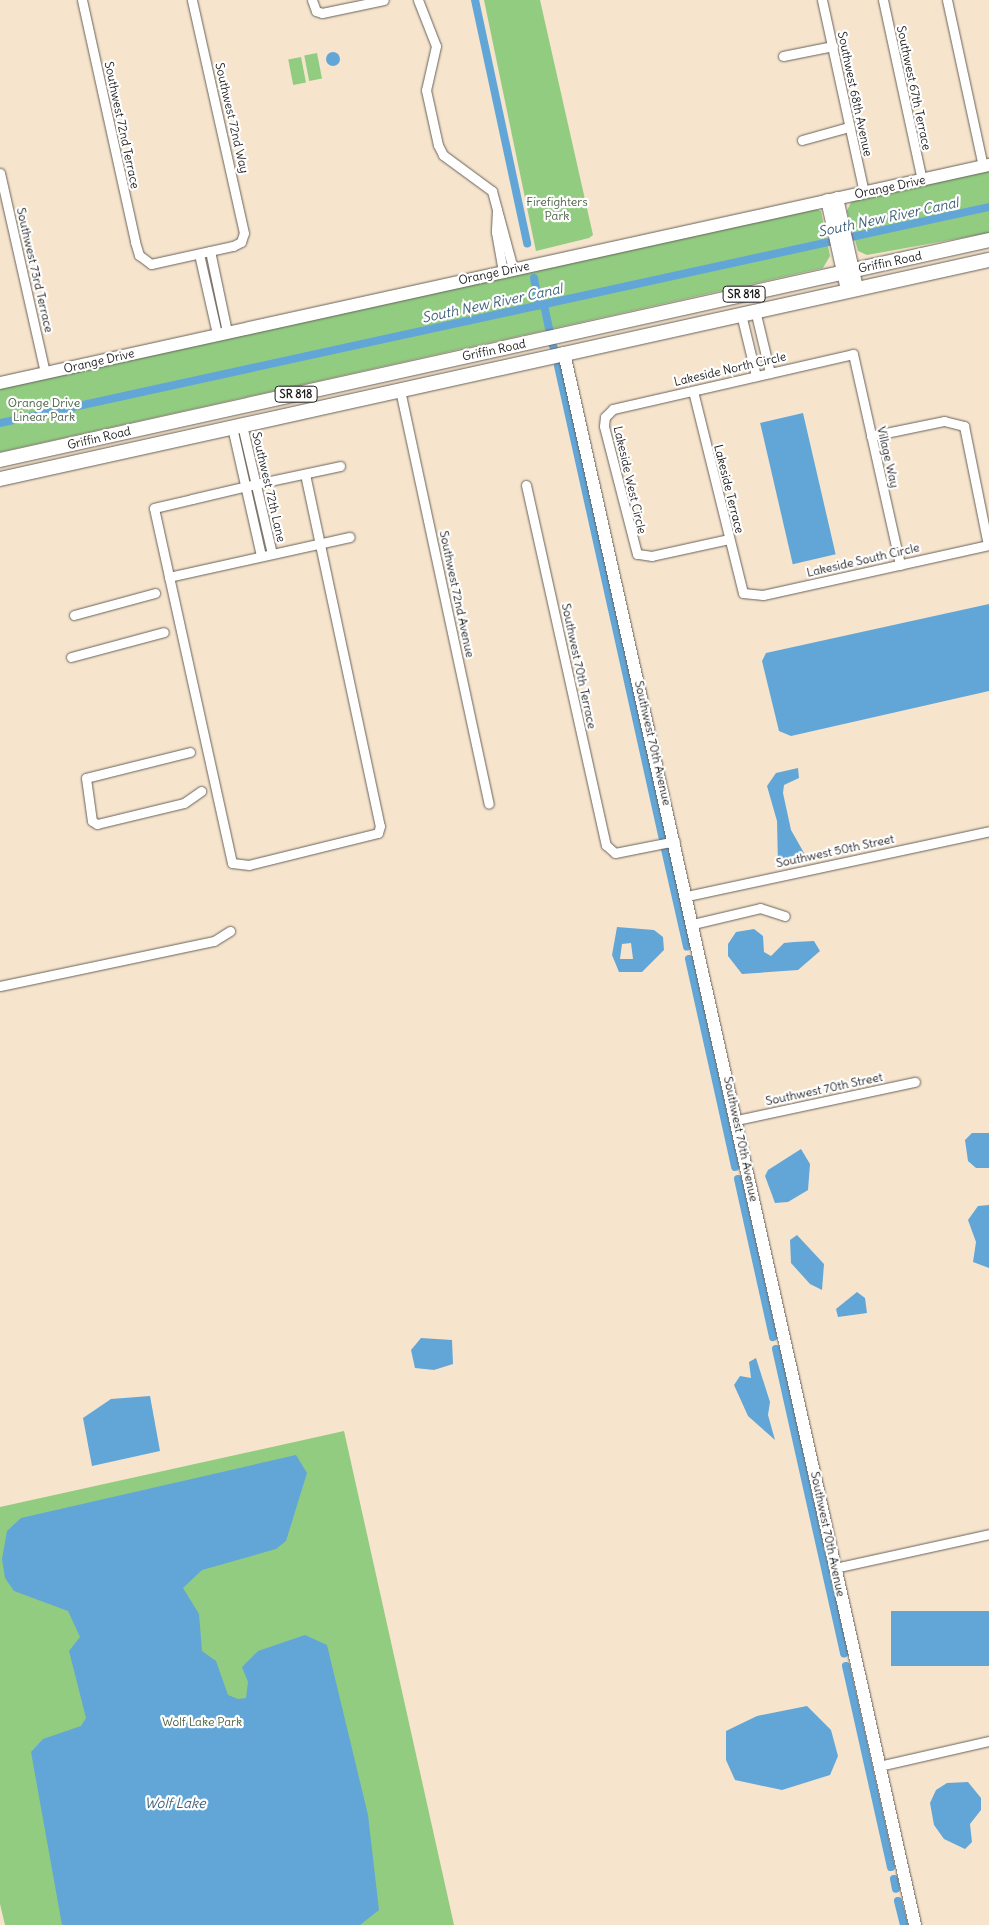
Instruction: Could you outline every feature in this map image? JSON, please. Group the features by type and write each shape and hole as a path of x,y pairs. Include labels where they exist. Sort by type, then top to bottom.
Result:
{"main road":[{"name":"Griffin Road","path":"0,460 550,338 846,264 989,240"},
{"name":"Griffin Road","path":"0,478 989,260"},
{"path":"564,353 575,337 592,328"},
{"path":"537,359 549,348 550,338"}],"street":[{"name":"Southwest 72nd Terrace","path":"82,0 139,255 151,264 199,254"},
{"name":"Southwest 72nd Way","path":"192,0 244,228 241,242 210,251"},
{"path":"313,3 322,13 384,0"},
{"path":"418,0 436,46 426,90 438,145 443,155 489,187 498,203 496,232 508,270"},
{"name":"Southwest 68th Avenue","path":"822,0 864,192"},
{"name":"Southwest 67th Terrace","path":"883,0 922,180"},
{"path":"947,0 986,166"},
{"path":"784,56 833,46"},
{"path":"802,140 849,127"},
{"name":"Orange Drive","path":"0,383 986,166"},
{"name":"Southwest 73rd Terrace","path":"0,173 45,373"},
{"path":"832,199 852,289"},
{"path":"210,251 222,333 199,254 210,251"},
{"path":"756,310 770,373"},
{"path":"741,314 756,376"},
{"name":"Southwest 70th Avenue","path":"564,353 675,841 915,1925"},
{"name":"Lakeside North Circle","path":"612,409 853,354"},
{"name":"Village Way","path":"853,354 900,565"},
{"name":"Southwest 72nd Avenue","path":"400,390 490,804"},
{"name":"Lakeside Terrace","path":"693,390 743,593"},
{"name":"Lakeside West Circle","path":"612,409 604,426 637,554 652,556 729,539"},
{"path":"871,436 944,421 964,426 989,545"},
{"name":"Southwest 72th Lane","path":"237,426 256,484 272,554"},
{"name":"Southwest 72th Lane","path":"237,426 246,487 262,556"},
{"path":"304,474 380,826 378,833 249,865 232,863 154,508 256,484 340,466"},
{"name":"Southwest 70th Terrace","path":"526,485 609,852 675,841"},
{"path":"169,577 350,537"},
{"name":"Lakeside South Circle","path":"743,593 763,596 989,545"},
{"path":"74,615 156,593"},
{"path":"71,657 164,632"},
{"path":"190,752 86,778 92,821 97,824 184,803 201,791"},
{"name":"Southwest 50th Street","path":"687,896 989,831"},
{"path":"693,924 760,908 784,916"},
{"path":"0,986 214,941 230,931"},
{"name":"Southwest 70th Street","path":"737,1120 916,1082"},
{"path":"835,1568 989,1534"},
{"path":"880,1766 989,1741"}],"green space":[{"name":"Firefighters Park","path":"484,0 540,0 593,235 589,238 536,251"},
{"path":"317,53 322,79 309,81 304,55"},
{"path":"301,57 306,83 293,85 288,59"},
{"path":"989,169 989,233 867,255 858,251 847,211 851,202"},
{"name":"Orange Drive Linear Park","path":"814,208 821,211 830,256 823,268 0,452 0,386"},
{"name":"Wolf Lake","path":"344,1431 454,1925 5,1925 0,1904 0,1507"}],"water":[{"path":"333,52 338,54 340,59 338,64 333,66 328,64 326,59 328,54"},
{"path":"803,413 836,554 793,564 760,423"},
{"path":"989,604 989,691 791,736 779,731 762,661 766,653"},
{"path":"798,768 799,778 784,785 783,793 791,830 808,860 778,865 777,821 767,786 776,773"},
{"path":"617,927 654,930 663,937 664,950 642,972 619,972 612,955","holes":["631,943 633,959 620,959 622,944"]},
{"path":"754,929 763,936 764,952 771,956 784,943 814,941 820,951 798,970 742,974 728,956 728,944 736,932"},
{"path":"972,1133 989,1133 989,1168 976,1168 968,1161 965,1140"},
{"path":"801,1149 810,1164 808,1190 788,1202 775,1203 765,1176 768,1170"},
{"path":"989,1205 989,1268 973,1262 976,1242 968,1220 978,1206"},
{"path":"797,1235 824,1264 822,1290 810,1284 791,1263 790,1240"},
{"path":"857,1292 865,1298 867,1313 838,1317 836,1309"},
{"path":"421,1338 452,1340 453,1364 434,1370 415,1368 411,1350"},
{"path":"756,1358 770,1402 768,1415 775,1440 748,1416 734,1385 740,1376 751,1378 749,1362"},
{"path":"150,1396 160,1451 92,1466 83,1418 111,1399"},
{"name":"Wolf Lake","path":"296,1455 307,1473 286,1541 276,1549 202,1570 183,1588 199,1614 202,1651 216,1661 228,1695 238,1699 246,1698 248,1682 242,1667 258,1651 305,1635 327,1645 368,1815 379,1910 360,1925 62,1925 31,1752 43,1739 81,1726 86,1718 69,1651 80,1637 68,1611 14,1591 5,1578 2,1559 7,1531 21,1518"},
{"path":"891,1611 989,1611 989,1666 891,1666"},
{"path":"807,1706 831,1730 838,1756 830,1775 782,1790 735,1780 726,1760 726,1731 757,1716"},
{"path":"968,1782 981,1798 981,1810 970,1824 972,1842 965,1849 944,1839 934,1825 930,1803 936,1790 947,1783"}],"waterway":[{"path":"475,0 527,243"},
{"name":"South New River Canal","path":"0,423 989,207"},
{"path":"534,278 539,306"},
{"path":"544,305 549,329"},
{"path":"558,366 662,837"},
{"path":"665,849 687,947"},
{"path":"689,959 735,1167"},
{"path":"738,1179 773,1337"},
{"path":"776,1349 844,1654"},
{"path":"846,1666 891,1867"},
{"path":"894,1879 896,1889"},
{"path":"898,1901 904,1925"}],"park label":[{"name":"Wolf Lake Park","path":"202,1722"}]}
